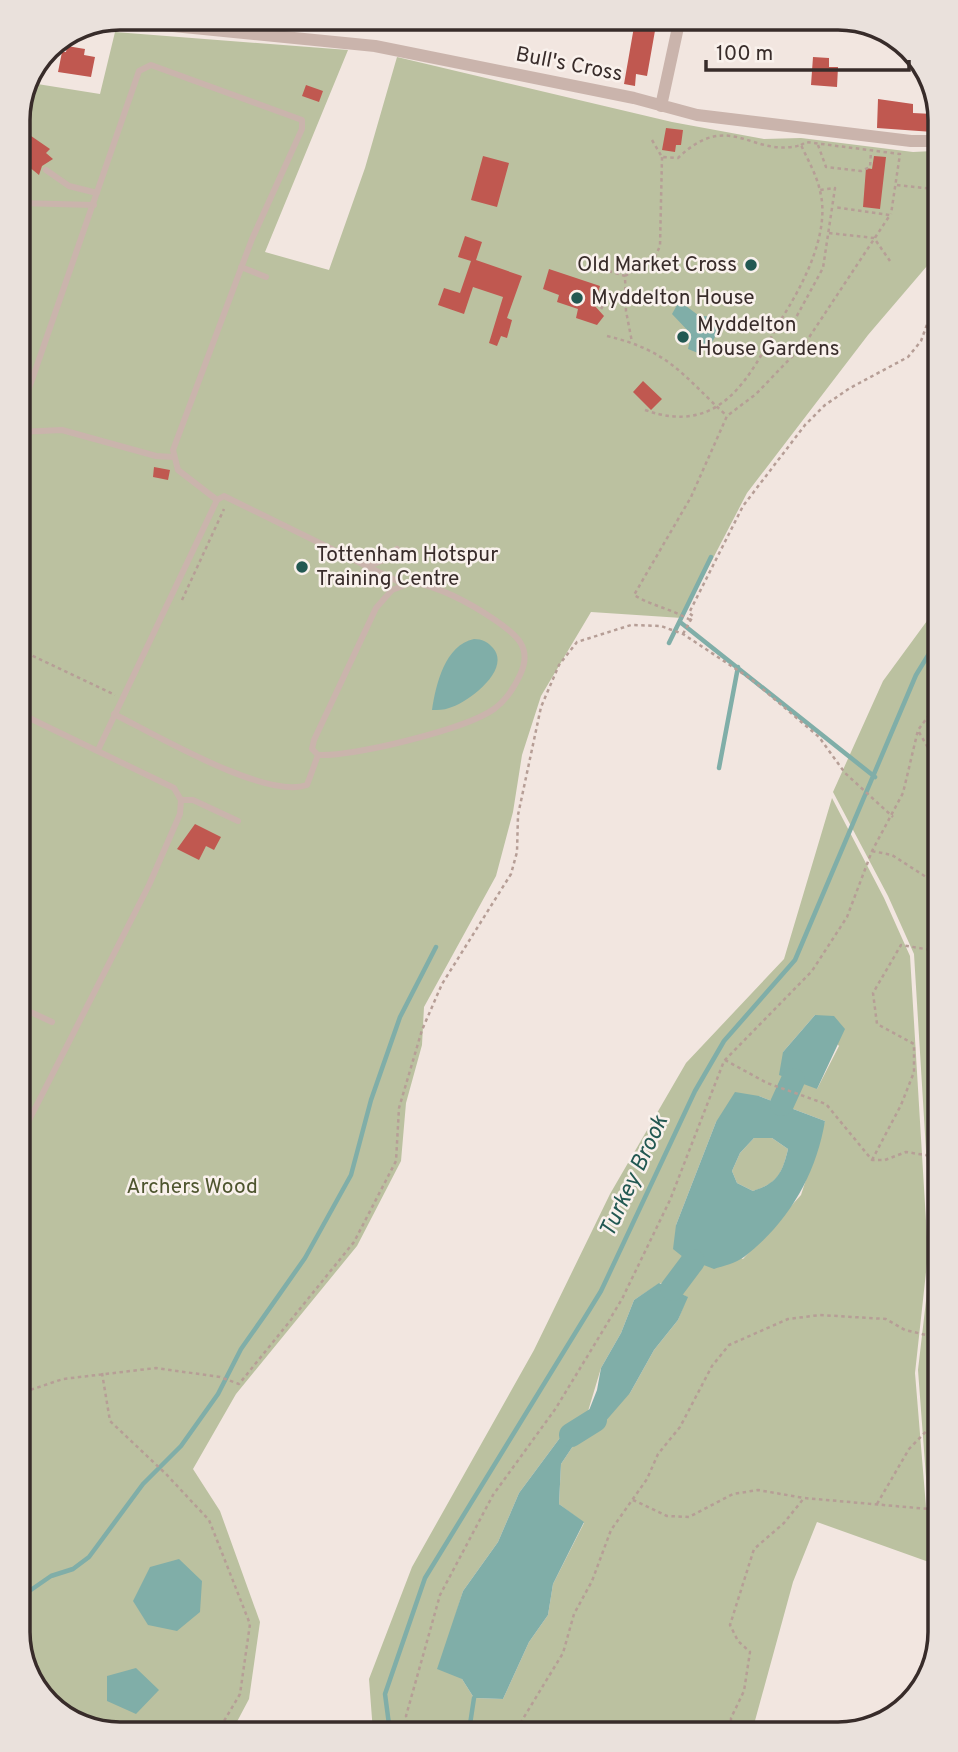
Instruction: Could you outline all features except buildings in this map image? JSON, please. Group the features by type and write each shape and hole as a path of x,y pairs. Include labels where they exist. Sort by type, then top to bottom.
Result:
{"street":[{"name":"Bull's Cross","path":"235,30 374,46 459,61 697,115 928,141"},
{"path":"661,106 677,30"}],"lane":[{"path":"30,386 139,71 151,65 302,120 302,130 241,267 173,457"},
{"path":"46,170 69,186 97,193"},
{"path":"30,203 94,205"},
{"path":"241,267 266,277"},
{"path":"30,432 62,430 156,456 173,457"},
{"path":"173,457 188,480 217,500"},
{"path":"98,750 217,500 224,496 369,565 402,584"},
{"path":"369,565 389,558 397,548"},
{"path":"413,582 446,592 485,613 523,643 526,657 517,681 494,709 463,723 400,741 318,755 312,749 314,740 376,608 402,584 413,582"},
{"path":"114,714 265,785 294,788 307,785 318,755"},
{"path":"30,718 174,788 181,800 180,814 149,885 30,1118"},
{"path":"181,800 193,800 238,821"},
{"path":"30,1012 52,1022"}],"path":[{"path":"662,157 678,158 699,141 723,135 750,139 783,151 806,142 900,154 894,210 806,341 749,401 727,416 691,496 634,594 684,616 689,622"},
{"path":"625,276 654,257 660,246 662,157 652,140"},
{"path":"645,410 659,415 681,416 719,408 755,366 806,279 815,251 822,204 820,190 801,145"},
{"path":"818,145 826,167 861,171 870,167 871,152"},
{"path":"897,185 928,188"},
{"path":"780,321 793,323 823,268 835,188 820,190"},
{"path":"834,207 890,215"},
{"path":"830,233 874,238 890,261"},
{"path":"602,269 625,276"},
{"path":"625,276 624,293 632,342"},
{"path":"601,309 607,299 624,293"},
{"path":"681,633 693,616 689,613 743,506 790,445 825,405 908,357 921,341 928,322"},
{"path":"607,336 632,342 671,362 727,416"},
{"path":"30,1390 63,1379 156,1368 220,1377 239,1384 354,1242 396,1161 399,1108 422,1030 442,984 511,874 517,852 518,815 541,707 559,665 577,642 631,625 661,626 681,633 741,673 819,737 845,773 893,817"},
{"path":"407,1722 406,1716 440,1595 493,1495 556,1408 622,1299 670,1200 725,1060 812,971 847,917 872,850 893,817 903,793 918,730 928,717"},
{"path":"918,730 928,748"},
{"path":"872,850 892,855 928,878"},
{"path":"872,1160 901,1105 914,1072 914,1044 877,1024 873,993 901,945 928,950"},
{"path":"725,1060 766,1083 826,1104 872,1160"},
{"path":"872,1160 885,1160 906,1152 928,1155"},
{"path":"520,1722 563,1653 574,1614 592,1581 611,1530 647,1479 658,1454 680,1427 712,1366 729,1345 788,1319 820,1315 886,1319 905,1330 928,1335"},
{"path":"102,1373 110,1421 153,1461 209,1520 250,1624 240,1694 223,1722"},
{"path":"877,1504 909,1449 928,1429"},
{"path":"632,1500 667,1516 689,1517 733,1494 758,1490 804,1498 928,1509"},
{"path":"731,1722 744,1691 750,1652 738,1641 730,1625 754,1549 784,1523 804,1498"}],"green space":[{"name":"Archers Wood","path":"115,32 348,50 265,252 329,270 365,168 397,57 672,122 764,139 801,138 913,152 928,151 928,265 868,335 747,493 682,618 591,612 541,696 522,755 513,812 496,876 424,1007 422,1045 406,1103 401,1161 357,1246 236,1394 193,1469 220,1511 260,1622 249,1699 237,1722 102,1721 80,1713 52,1692 37,1667 31,1650 30,114 38,84 100,94"},
{"path":"928,620 928,1183 914,954 888,896 833,792 883,681"},
{"path":"832,798 884,898 910,956 928,1254 915,1373 928,1511 928,1562 817,1522 793,1582 755,1722 372,1722 369,1679 412,1567 534,1350 610,1194 686,1063 784,959","holes":["815,1015 839,1046 817,1089 783,1052","759,1096 825,1121 801,1195 743,1259 676,1225 716,1122","660,1283 687,1297 678,1320 654,1350 630,1393 586,1418 601,1368 621,1333 634,1300","565,1431 577,1440 561,1464 559,1504 584,1523 553,1584 548,1615 529,1642 503,1699 474,1698 462,1679 452,1627 463,1591 498,1542 519,1493"]},
{"path":"754,1138 772,1138 788,1149 778,1176 768,1185 753,1191 737,1183 732,1171 740,1153"},
{"path":"928,1284 928,1504 918,1370"}],"water":[{"path":"677,305 686,306 698,315 717,318 716,334 711,344 703,351 698,353 688,349 691,334 672,314"},
{"path":"474,639 485,641 493,648 497,666 492,675 466,700 447,709 432,710 439,678 449,657 464,643"},
{"path":"815,1015 834,1016 845,1029 817,1089 779,1075 783,1052"},
{"path":"735,1092 759,1096 825,1121 815,1160 787,1213 760,1244 744,1257 714,1269 683,1257 673,1249 676,1225 716,1122","holes":["754,1138 772,1138 788,1149 777,1176 768,1185 753,1191 737,1183 732,1171 740,1153"]},
{"path":"659,1283 688,1297 678,1320 654,1350 630,1393 604,1423 586,1418 597,1390 601,1368 621,1333 634,1300"},
{"path":"565,1431 577,1440 561,1464 559,1504 584,1522 553,1584 548,1615 529,1642 503,1699 474,1698 462,1679 437,1669 463,1591 498,1542 519,1493"},
{"path":"179,1559 202,1581 200,1612 177,1631 148,1625 133,1601 150,1567"},
{"path":"136,1668 159,1690 136,1714 107,1701 107,1676"}],"waterway":[{"path":"669,643 711,557"},
{"path":"680,622 875,777"},
{"name":"Turkey Brook","path":"389,1722 385,1694 425,1578 601,1291 695,1091 724,1041 795,960 916,675 928,655"},
{"path":"719,768 738,667"},
{"path":"30,1591 51,1576 73,1569 89,1557 143,1484 181,1446 218,1394 241,1349 305,1258 351,1175 371,1100 400,1017 436,947"},
{"path":"782,1104 793,1080"},
{"path":"672,1289 693,1261"},
{"path":"571,1435 595,1420"},
{"path":"470,1722 474,1698"}],"place":[{"name":"Old Market Cross","path":"751,265"},
{"name":"Myddelton House","path":"577,298"},
{"name":"Myddelton House Gardens","path":"683,337"},
{"name":"Tottenham Hotspur Training Centre","path":"302,567"}]}
